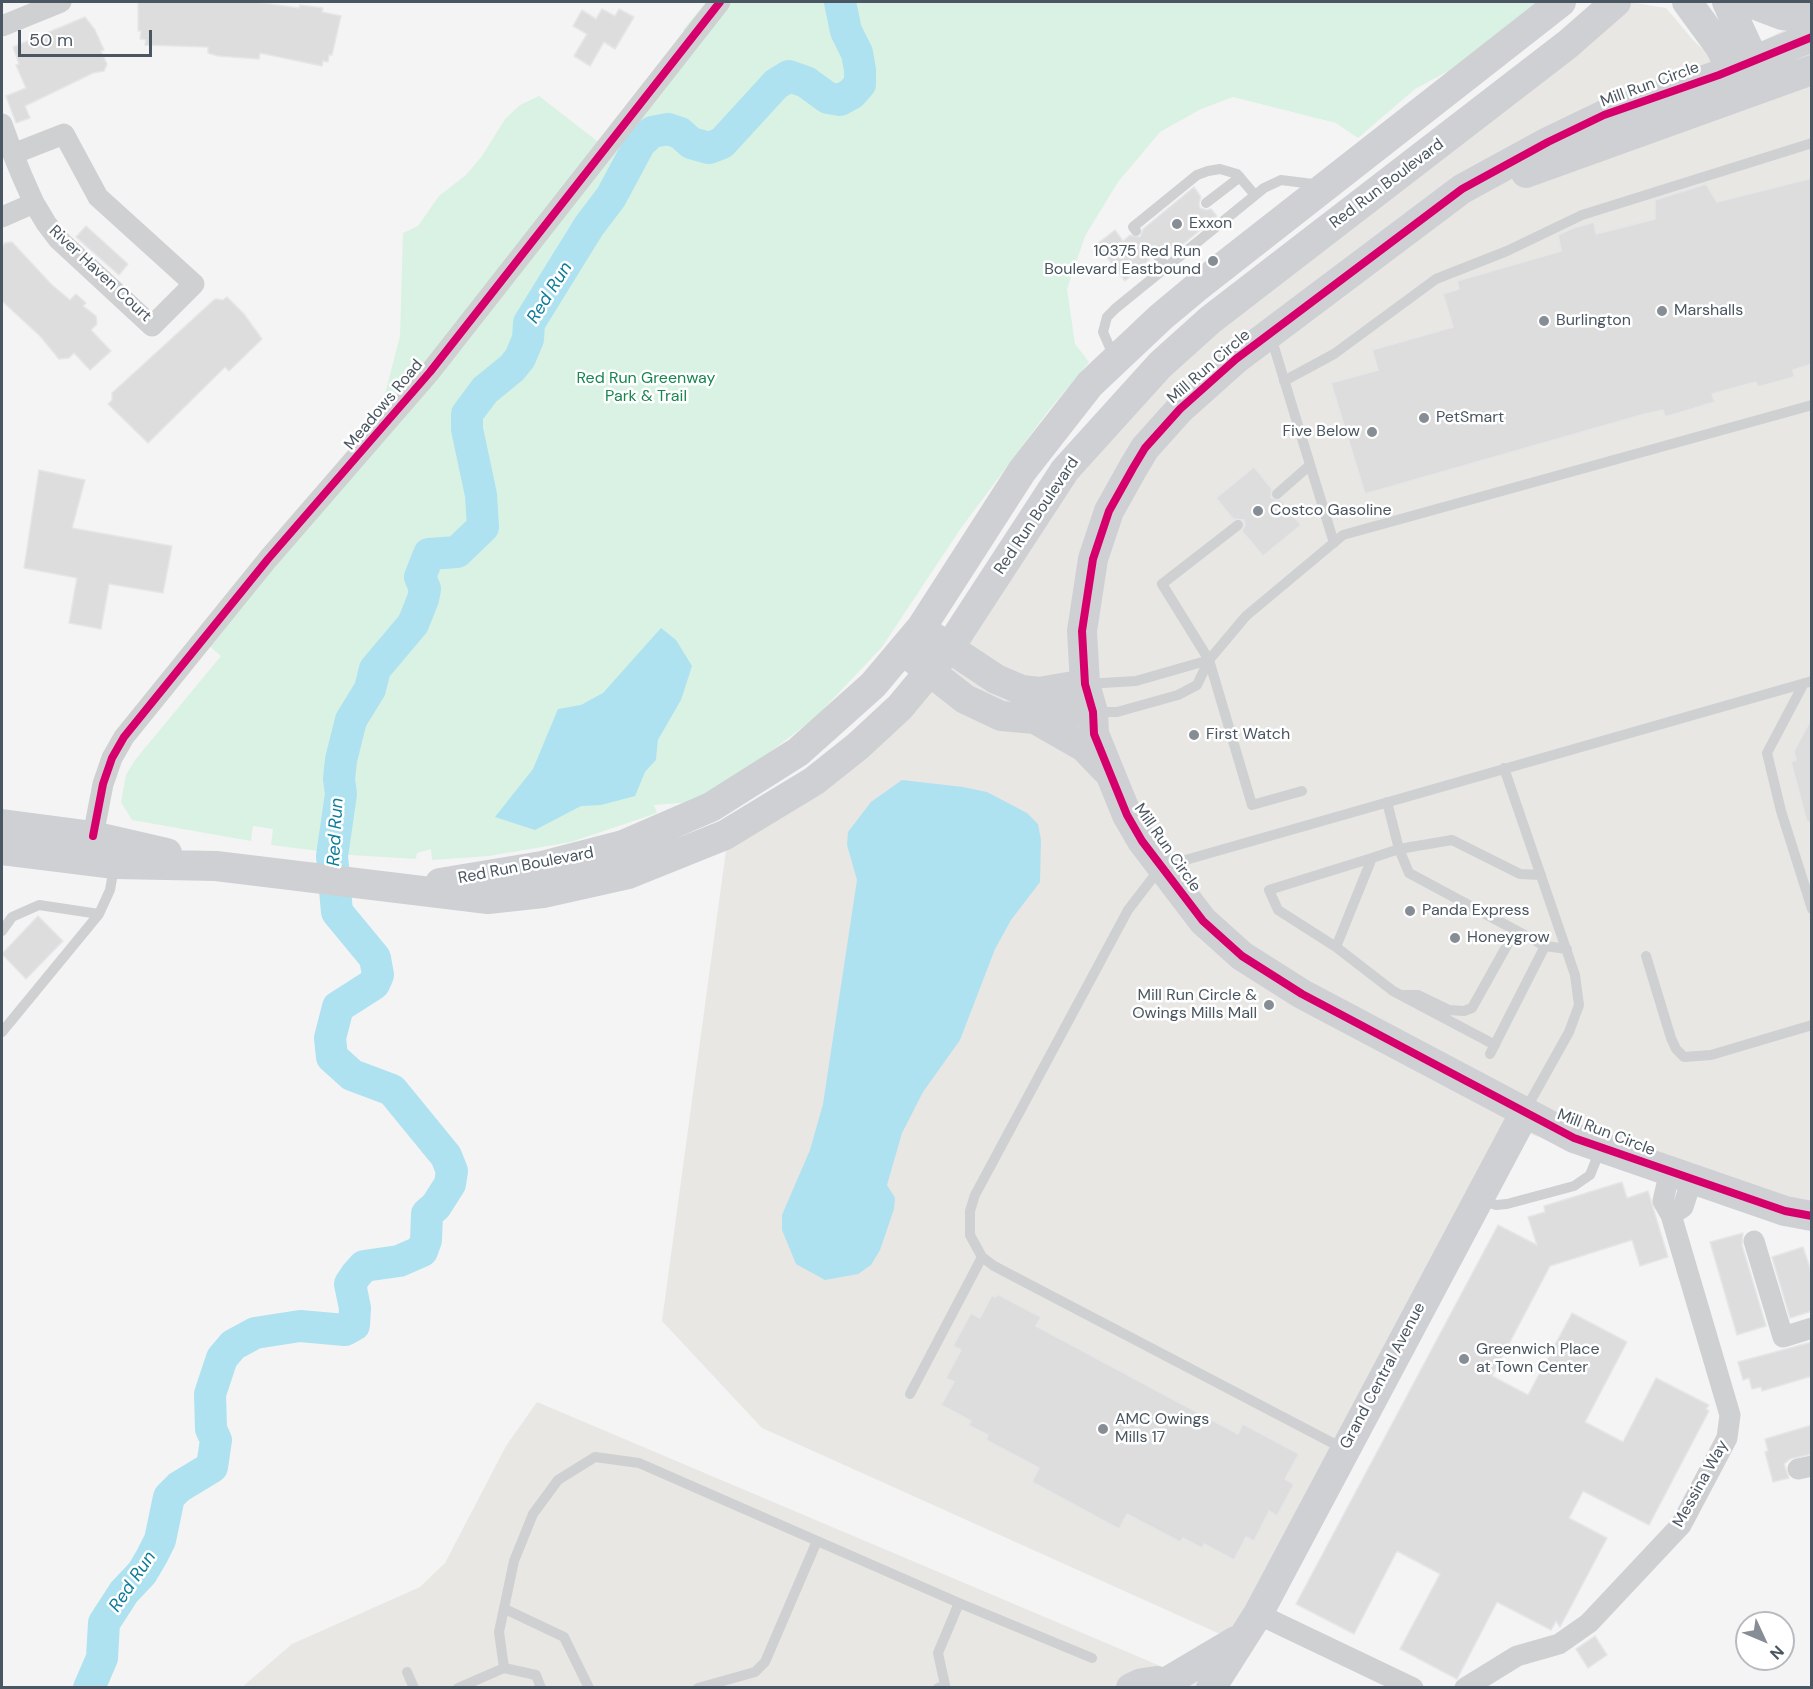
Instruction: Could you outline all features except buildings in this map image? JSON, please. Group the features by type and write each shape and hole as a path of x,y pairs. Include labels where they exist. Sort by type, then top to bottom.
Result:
{"street":[{"path":"2,26 61,2"},
{"name":"Meadows Road","path":"108,846 103,784 112,758 124,737 268,560 429,372 720,2"},
{"name":"Red Run Boulevard","path":"411,888 580,857 623,845 711,807 755,782 816,737 873,685 911,639 1040,445 1090,384 1115,359 1197,287 1561,2"},
{"name":"Red Run Boulevard","path":"2,824 216,866 488,899 543,893 628,874 679,856 725,835 814,781 858,746 900,707 949,648 1065,470 1160,365 1210,320 1558,52 1616,2"},
{"path":"1727,2 1749,78"},
{"path":"1748,2 1782,15 1812,18"},
{"path":"1695,11 1749,78"},
{"path":"1678,90 1700,65 1704,43 1695,11"},
{"name":"Mill Run Circle","path":"1395,238 1525,173 1749,78 1812,37"},
{"name":"Mill Run Circle","path":"1812,69 1678,90 1604,115 1548,142 1462,189 1270,333 1197,393 1145,448 1109,511 1093,559 1082,631 1094,734 1107,772 1126,815 1161,867 1203,921 1251,962 1302,994 1524,1114 1574,1138 1785,1211 1812,1216"},
{"name":"River Haven Court","path":"2,124 13,154 33,203 58,239 152,326 194,284 98,197 64,134 13,154"},
{"path":"2,217 33,203"},
{"path":"1022,690 1042,687 1059,675 1070,662 1082,631"},
{"path":"911,639 949,648 996,679 1022,690 1089,698"},
{"path":"911,639 929,672 954,692 980,708 1001,716 1035,719 1073,710 1089,698"},
{"path":"1035,719 1084,747 1107,772"},
{"name":"Red Run Boulevard","path":"2,850 108,846"},
{"name":"Grand Central Avenue","path":"1211,1688 1250,1626 1524,1114"},
{"name":"Messina Way","path":"1465,1688 1517,1656 1559,1644 1589,1623 1681,1525 1727,1438 1731,1426 1729,1412 1671,1215 1663,1201 1681,1175"},
{"path":"1754,1241 1783,1337 1812,1328"},
{"path":"1131,1688 1142,1683 1170,1685 1250,1626 1413,1688"}],"lane":[{"path":"1284,381 1334,354 1436,279 1507,251 1582,215 1812,143"},
{"path":"1136,231 1133,226 1197,175 1220,169 1240,177 1255,195"},
{"path":"1206,203 1240,177"},
{"path":"1115,359 1104,332 1107,317 1166,267 1255,195 1281,180 1327,186"},
{"path":"1156,254 1166,267"},
{"path":"1270,333 1334,543"},
{"path":"1089,698 1117,712 1178,695 1197,685 1209,660 1246,616 1343,536 1812,405"},
{"path":"1277,494 1310,465"},
{"path":"1238,525 1162,584 1209,660 1252,805 1302,791"},
{"path":"1089,698 1136,681 1209,660"},
{"path":"1344,1449 994,1266 982,1257 970,1235 970,1211 975,1195 1128,910 1161,867 1808,682"},
{"path":"1808,682 1767,753 1781,811 1812,909"},
{"path":"1504,768 1567,949 1575,975 1579,1005 1569,1032 1524,1114"},
{"path":"1387,802 1409,873 1545,946 1567,949"},
{"path":"1541,875 1520,874 1452,840 1400,849 1269,890 1278,910 1336,947 1372,978 1492,1050 1545,946"},
{"path":"2,1032 99,914 110,890 108,846"},
{"path":"1336,947 1372,858"},
{"path":"2,931 12,917 39,905 99,914"},
{"path":"1399,994 1418,995 1449,1011 1464,1011 1472,1008 1515,930"},
{"path":"1646,956 1671,1038 1676,1049 1684,1057 1711,1055 1812,1025"},
{"path":"1477,1199 1496,1205 1507,1204 1574,1186 1590,1175 1602,1148"},
{"path":"910,1394 982,1257"},
{"path":"504,1668 499,1632 514,1561 533,1514 558,1480 595,1457 639,1463 959,1603 1092,1658"},
{"path":"698,1688 755,1672 765,1662 817,1541"},
{"path":"943,1687 938,1653 959,1603"},
{"path":"505,1609 564,1637 589,1688"},
{"path":"458,1688 504,1668 536,1675 541,1688"},
{"path":"407,1672 414,1688"}],"shaded area":[{"path":"1629,2 1666,8 1693,40 1717,63 1811,17 1811,1229 1527,1133 1251,1648 762,1428 662,1321 727,843 817,788 1056,494 1145,389"},
{"path":"537,1402 1210,1687 241,1688 292,1644 420,1587 445,1563 506,1446"}],"green space":[{"name":"Red Run Greenway Park & Trail","path":"706,2 1539,2 1452,69 1415,89 1358,138 1336,123 1233,97 1201,109 1160,132 1118,182 1085,236 1067,289 1075,344 1089,362 1049,410 961,528 882,647 816,717 753,765 693,802 654,805 657,813 571,842 489,856 432,860 431,849 417,853 416,859 351,855 271,845 273,829 253,826 251,841 132,820 121,802 126,775 135,760 221,656 207,644 377,425 400,336 403,233 418,226 439,196 466,175 482,156 505,119 520,105 539,96 601,144 688,34 683,30","holes":["688,659 681,700 658,740 656,760 645,772"]}],"water":[{"path":"661,628 676,640 692,666 681,700 658,740 656,760 645,772 635,796 601,805 581,806 535,830 495,817 533,769 558,709 581,705 603,693"},
{"path":"902,780 987,792 1027,813 1038,824 1041,840 1040,882 1011,920 995,949 960,1040 923,1092 902,1133 887,1185 895,1198 894,1209 880,1250 871,1265 858,1274 825,1280 796,1264 782,1230 782,1215 810,1150 823,1104 857,880 847,845 848,832 871,802"}],"waterway":[{"name":"Red Run","path":"89,1688 102,1658 104,1623 152,1556 160,1540 169,1497 179,1487 212,1467 216,1440 211,1429 210,1394 222,1358 233,1345 255,1333 300,1326 345,1330 354,1325 355,1308 350,1284 356,1275 364,1266 399,1261 422,1251 426,1240 427,1214 436,1206 450,1184 452,1171 446,1156 392,1090 352,1075 332,1057 330,1038 338,1007 374,984 378,975 375,958 337,912 332,856 341,794 339,779 341,760 351,720 370,689 375,669 413,624 423,599 425,589 420,577 429,554 457,552 483,527 481,495 467,429 467,414 485,390 512,368 520,358 528,339 529,323 589,226 611,197 640,143 652,132 668,129 680,133 691,143 709,148 722,143 776,84 789,76 806,82 828,98 840,100 851,94 860,84 860,70 857,53 846,31 840,2"}],"cycle path":[{"path":"93,836 103,784 112,758 124,737 268,559 430,372 720,2"},
{"path":"1812,37 1719,75 1604,115 1548,142 1462,189 1236,359 1180,409 1145,448 1133,468 1109,511 1093,559 1082,631 1085,684 1093,712 1094,734 1127,815 1142,841 1203,921 1242,956 1302,994 1574,1138 1785,1211 1812,1216"}],"place":[{"name":"Exxon","path":"1177,224"},
{"name":"10375 Red Run Boulevard Eastbound","path":"1213,261"},
{"name":"Marshalls","path":"1662,311"},
{"name":"Burlington","path":"1544,321"},
{"name":"PetSmart","path":"1424,418"},
{"name":"Five Below","path":"1372,432"},
{"name":"Costco Gasoline","path":"1258,511"},
{"name":"First Watch","path":"1194,735"},
{"name":"Panda Express","path":"1410,911"},
{"name":"Honeygrow","path":"1455,938"},
{"name":"Mill Run Circle & Owings Mills Mall","path":"1269,1005"},
{"name":"Greenwich Place at Town Center","path":"1464,1359"},
{"name":"AMC Owings Mills 17","path":"1103,1429"}]}
